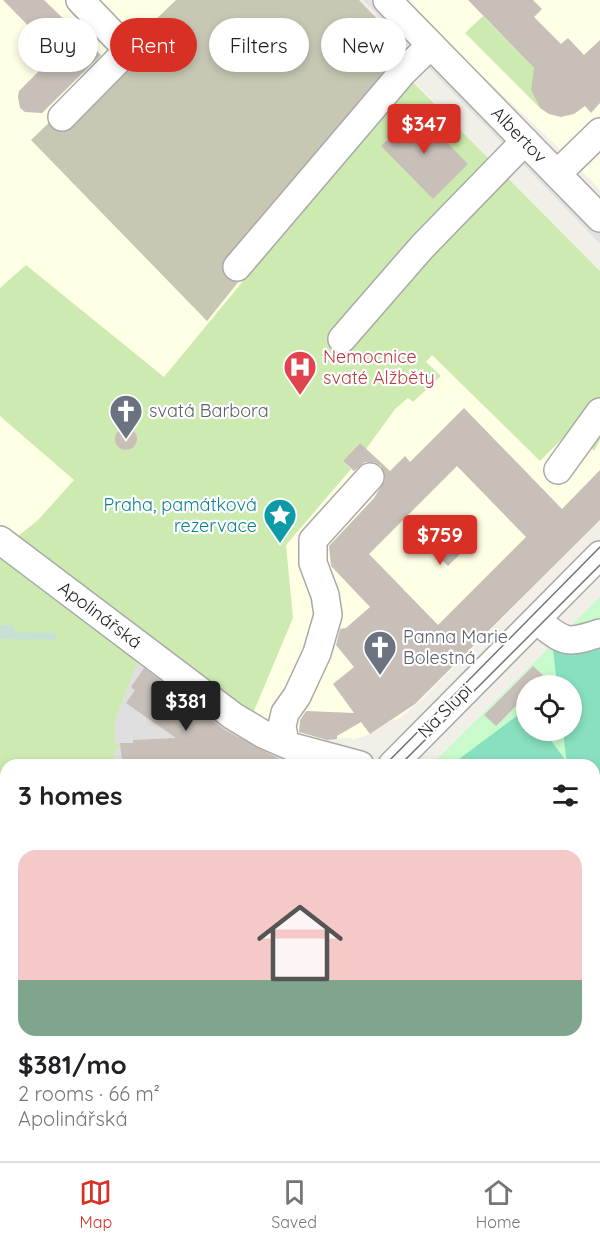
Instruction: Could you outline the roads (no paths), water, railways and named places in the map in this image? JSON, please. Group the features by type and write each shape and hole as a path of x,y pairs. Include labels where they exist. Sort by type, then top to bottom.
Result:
{"street":[{"path":"62,117 128,50 80,0"},
{"name":"Albertov","path":"387,0 600,218"},
{"path":"237,267 403,72 431,45"},
{"path":"557,174 600,132"},
{"path":"342,339 422,247 525,141"},
{"path":"558,470 600,412"},
{"path":"285,743 282,726 285,713 297,696 317,653 328,615 325,595 313,563 313,540 370,477"},
{"name":"Apolinářská","path":"0,540 233,716 262,734 340,759"},
{"name":"Na Slupi","path":"398,759 600,555"},
{"path":"536,620 559,638 567,641 600,633"}],"tram line":[{"path":"391,759 600,547"},
{"path":"406,759 600,565"}],"place":[{"name":"Nemocnice svaté Alžběty","path":"300,396"},
{"name":"svatá Barbora","path":"126,440"},
{"name":"Praha, památková rezervace","path":"280,544"},
{"name":"Panna Marie Bolestná","path":"380,676"}]}
